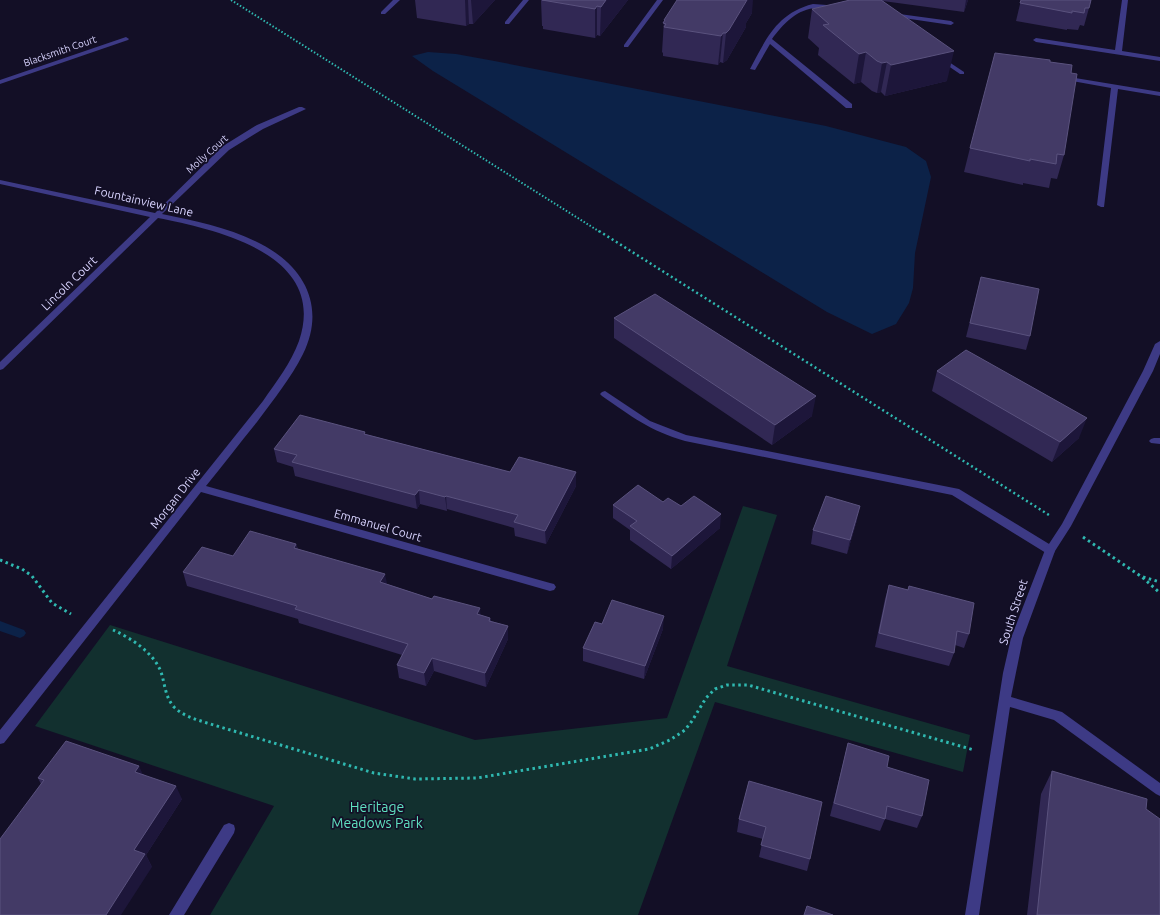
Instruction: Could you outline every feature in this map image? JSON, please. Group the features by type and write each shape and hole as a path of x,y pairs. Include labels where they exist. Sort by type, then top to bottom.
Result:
{"street":[{"path":"383,12 397,0"},
{"path":"507,23 526,0"},
{"path":"626,46 660,0"},
{"path":"804,0 811,7"},
{"path":"1118,52 1125,0"},
{"path":"753,69 774,30 790,16 811,7 840,8"},
{"path":"898,24 886,14 951,23"},
{"name":"Blacksmith Court","path":"0,82 126,38"},
{"path":"769,40 849,106"},
{"path":"1036,40 1160,59"},
{"path":"932,52 962,73"},
{"path":"1053,76 1160,94"},
{"path":"1101,205 1115,87"},
{"name":"Molly Court","path":"156,216 226,148 260,127 302,109"},
{"name":"Fountainview Lane","path":"0,182 156,216 233,235 253,242 277,258"},
{"name":"Lincoln Court","path":"0,367 156,216"},
{"name":"Morgan Drive","path":"0,739 200,488 266,403 299,356 308,326 306,295 293,274 277,258"},
{"name":"South Street","path":"972,915 1005,700 1017,638 1050,550 1066,526 1148,371 1160,344"},
{"path":"605,394 647,423 685,438 955,492 1050,550"},
{"name":"Emmanuel Court","path":"200,488 550,587"},
{"path":"1005,700 1058,716 1160,790"},
{"path":"176,915 229,829"}],"path":[{"path":"231,0 1035,506"},
{"path":"1090,541 1142,576 1160,593"},
{"path":"0,560 22,569 32,576 52,603 74,615"},
{"path":"1142,576 1160,582"},
{"path":"112,630 119,633 151,655 159,669 168,699 180,713 207,724 374,773 395,776 438,779 477,778 649,749 661,744 689,727 702,703 713,690 725,684 748,685 996,756"}],"green space":[{"name":"Heritage Meadows Park","path":"743,506 777,515 727,666 970,735 963,772 715,702 638,915 210,915 274,806 35,726 110,625 475,740 667,718"}],"water":[{"path":"428,52 456,54 489,60 826,126 906,147 926,161 931,177 915,253 913,288 909,303 896,324 872,334 827,312 433,71 412,56"}],"building":[{"path":"542,0 606,0 601,7 597,6 595,9"},
{"path":"677,0 747,0 729,30 721,36 664,27 666,24 663,23 664,20"},
{"path":"850,0 881,0 954,51 891,65 887,62 882,63 877,61 866,52 859,54 823,25 829,24 812,9"},
{"path":"1021,0 1091,0 1089,8 1085,8 1084,13 1072,11 1072,13 1020,3"},
{"path":"995,53 1050,60 1050,62 1072,65 1071,73 1077,74 1064,155 1057,154 1056,164 1030,159 1030,161 970,148"},
{"path":"981,277 1039,289 1030,336 970,323"},
{"path":"655,294 816,396 775,425 614,318"},
{"path":"966,350 1087,418 1060,442 937,371"},
{"path":"300,415 365,432 364,434 510,472 519,457 576,472 545,531 514,522 518,515 419,490 415,495 292,462 297,455 274,449"},
{"path":"638,485 663,502 668,498 681,506 694,496 721,514 672,556 630,526 637,521 613,505"},
{"path":"826,496 860,506 850,540 813,530"},
{"path":"250,531 296,544 294,548 385,574 380,582 432,599 434,596 480,608 477,614 490,618 489,621 508,626 485,673 432,658 424,673 397,665 408,644 295,609 297,606 183,572 202,547 233,556"},
{"path":"889,585 908,590 909,586 974,603 969,634 957,631 954,653 879,633"},
{"path":"612,600 664,616 645,666 583,648 595,622 602,624"},
{"path":"66,741 139,766 135,772 176,786 134,850 145,854 106,915 0,915 0,839 44,780 38,778"},
{"path":"848,743 889,756 887,767 929,780 922,816 887,806 885,819 834,803"},
{"path":"1052,771 1147,799 1146,809 1160,819 1160,915 1037,915"},
{"path":"749,781 822,802 810,859 761,845 766,827 739,819"},
{"path":"807,906 833,915 804,915"}],"waterway":[{"path":"0,626 20,633"}]}
